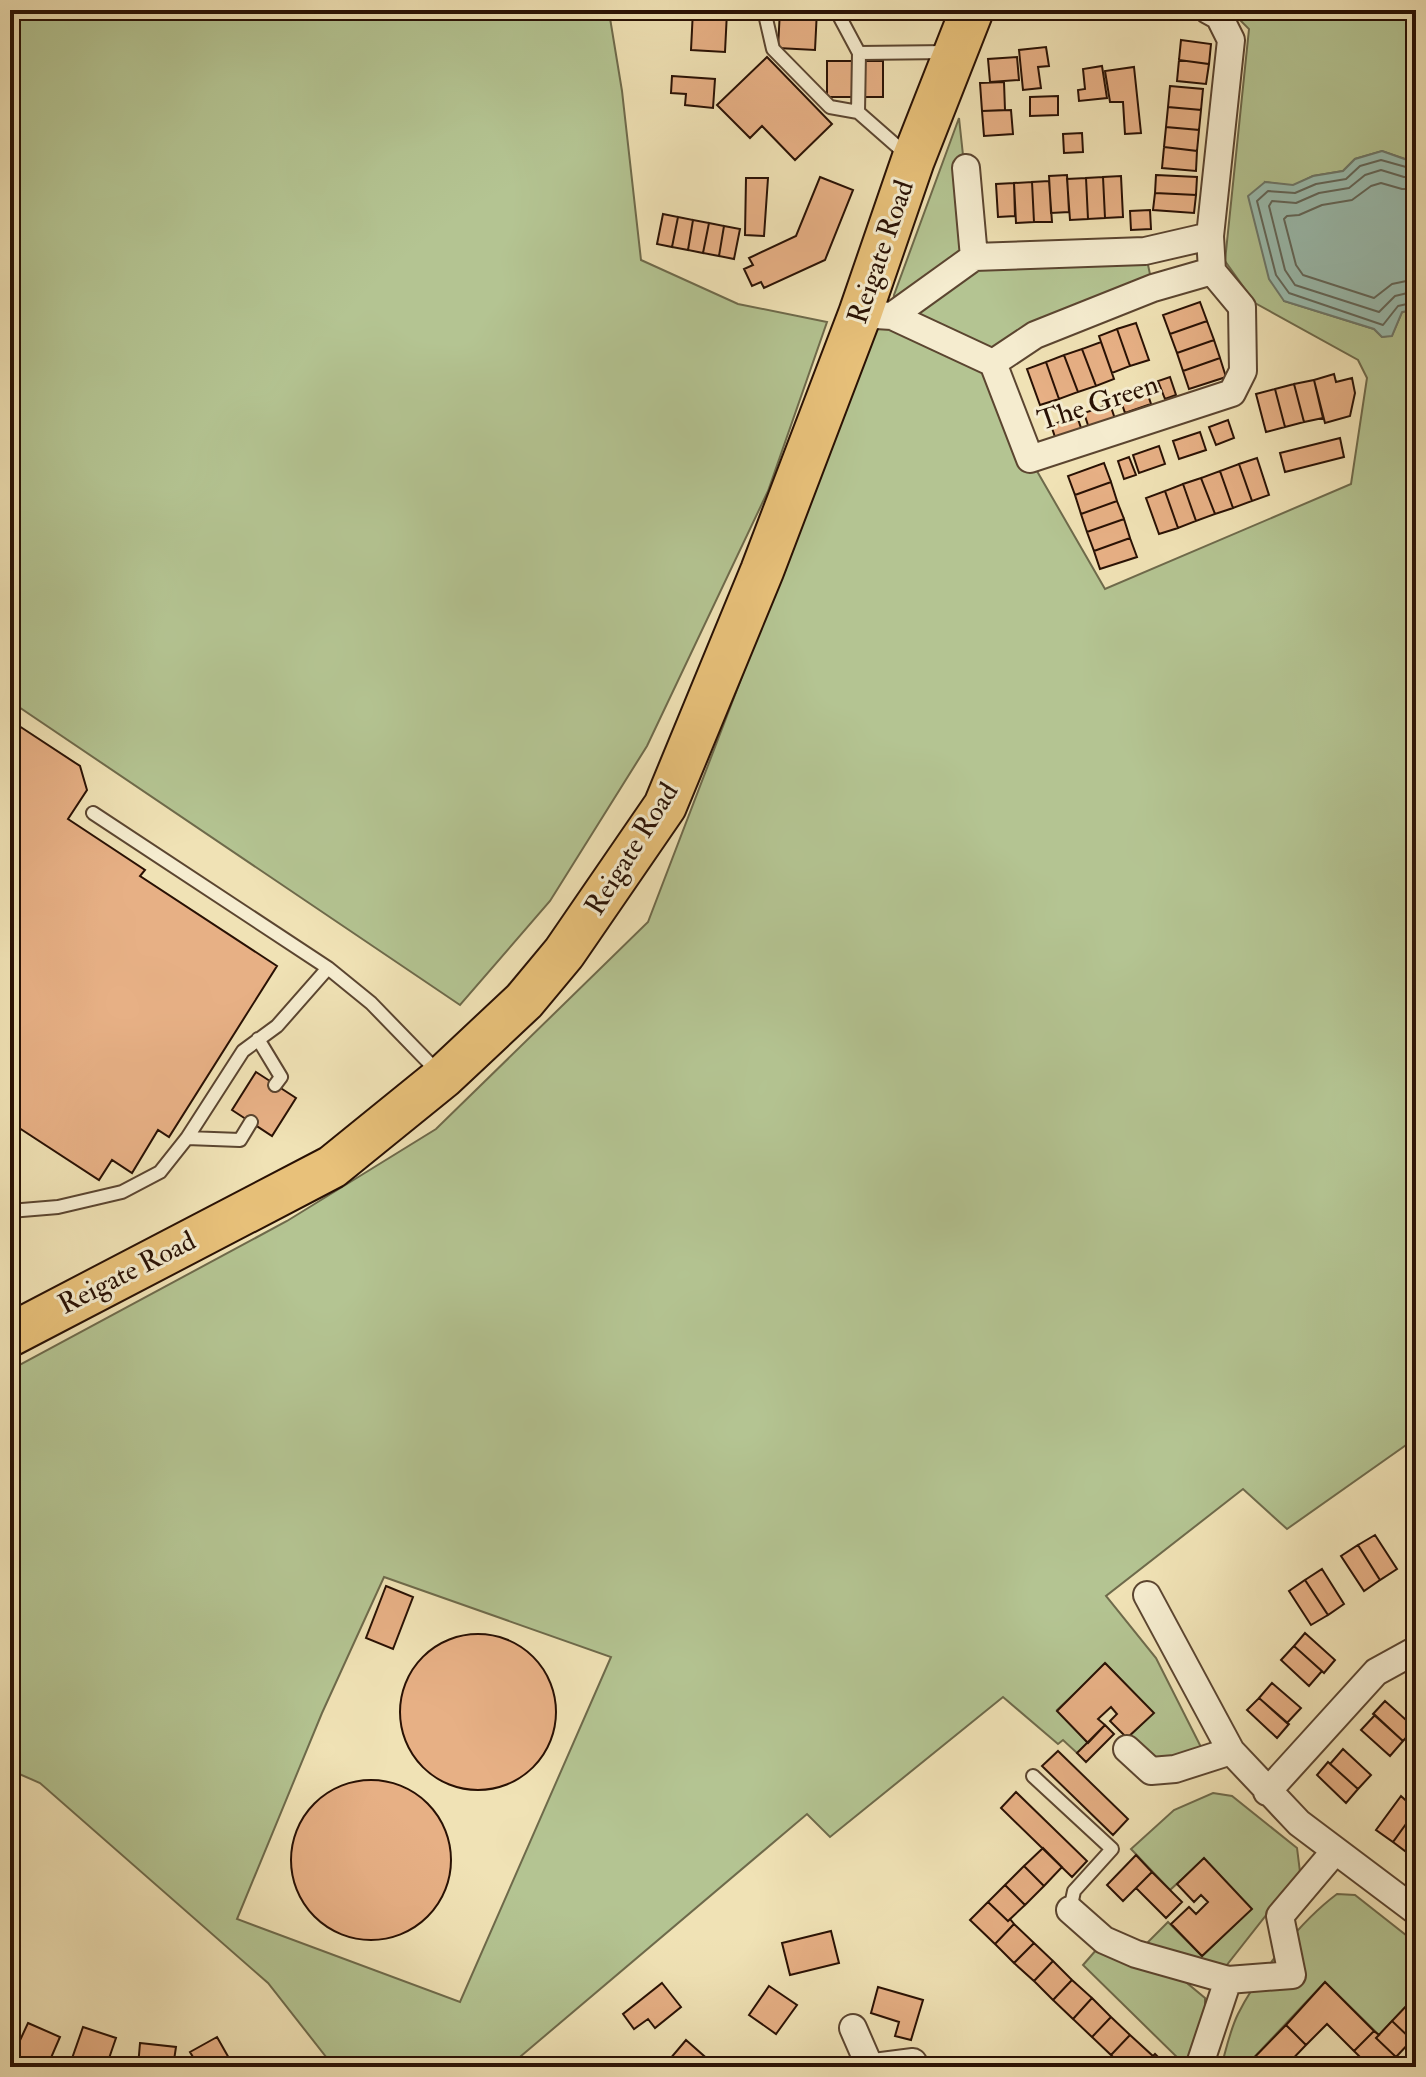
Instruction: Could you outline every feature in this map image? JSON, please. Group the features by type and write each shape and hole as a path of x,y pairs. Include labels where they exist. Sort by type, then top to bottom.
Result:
{"highway":[{"name":"Reigate Road","path":"10,1335 332,1167 443,1077 524,1001 564,953 665,806 762,571 876,315 913,160 968,20"}],"street":[{"path":"876,315 993,363 1035,335 1153,288 1212,271 1210,236 1231,40 1219,16 1208,10"},
{"path":"966,168 974,257"},
{"path":"876,315 974,257 1145,251 1210,236"},
{"path":"1145,251 1153,288"},
{"name":"The Green","path":"993,363 1030,459 1232,393 1243,371 1242,307 1212,271"},
{"path":"1147,1595 1231,1751 1299,1823 1416,1911"},
{"path":"1267,1792 1376,1672 1416,1650"},
{"path":"1127,1749 1151,1771 1175,1769 1231,1751"},
{"path":"1070,1910 1104,1940 1136,1954 1228,1980 1292,1975 1280,1916 1335,1851"},
{"path":"1199,2067 1228,1980"},
{"path":"853,2028 872,2067 913,2062"}],"lane":[{"path":"764,10 773,49 830,107 858,112 913,160"},
{"path":"836,10 859,53 858,112"},
{"path":"859,53 968,20"},
{"path":"93,813 328,968 371,1003 443,1077"},
{"path":"10,1211 58,1207 122,1192 160,1172 187,1138 243,1051 277,1026 328,968"},
{"path":"258,1039 281,1077 275,1085"},
{"path":"187,1138 240,1140 251,1122"},
{"path":"1033,1776 1112,1849 1074,1891 1070,1910"}],"green space":[{"path":"10,10 609,12 622,91 641,260 738,304 827,322 768,491 647,746 550,901 460,1005 10,701"},
{"path":"1230,10 1416,10 1416,158 1408,160 1382,151 1355,159 1343,171 1313,176 1293,186 1265,182 1284,301 1374,329 1382,337 1392,335 1402,312 1416,309 1416,1438 1287,1529 1243,1489 1106,1596 1156,1658 1207,1759 1175,1769 1127,1738 1153,1713 1106,1664 1057,1710 1088,1743 1077,1753 1063,1740 1058,1744 1003,1697 830,1837 807,1814 508,2067 334,2067 268,1983 40,1783 10,1770 10,1370 287,1221 436,1129 648,922 875,329 892,316 894,295 959,118 974,257 1145,251 1153,288 993,363 1030,459 1105,589 1351,484 1367,378 1358,360 1255,303 1225,261 1249,29","holes":["384,1577 611,1657 460,2002 237,1919 322,1713"]},
{"path":"1213,1793 1232,1796 1297,1848 1300,1872 1226,1966 1209,1965 1147,1943 1168,1922 1202,1956 1251,1909 1204,1859 1170,1890 1131,1849 1174,1810"},
{"path":"1337,1894 1355,1895 1416,1943 1416,1996 1379,2035 1325,1982 1245,2067 1221,2067 1235,2020 1257,1982 1296,1933"},
{"path":"1097,1949 1182,1979 1205,1998 1205,2012 1186,2066 1083,1965"}],"water":[{"path":"1382,151 1407,160 1416,158 1416,309 1402,312 1392,336 1382,337 1374,329 1284,301 1269,279 1248,196 1265,182 1293,185 1313,176 1343,171 1355,159"}],"building":[{"path":"693,10 727,12 725,52 691,50"},
{"path":"780,10 817,10 815,50 778,48"},
{"path":"1181,40 1211,44 1209,64 1179,60"},
{"path":"1046,47 1049,66 1038,67 1041,88 1023,90 1019,50"},
{"path":"767,57 832,124 795,160 762,126 750,138 717,105"},
{"path":"1017,57 1019,80 990,82 988,59"},
{"path":"1179,60 1209,64 1206,84 1177,81"},
{"path":"827,61 883,61 883,97 827,97"},
{"path":"1102,66 1107,98 1079,101 1078,90 1085,89 1083,69"},
{"path":"1134,67 1141,133 1125,134 1123,102 1110,102 1105,71"},
{"path":"672,76 715,79 713,108 685,105 686,94 671,93"},
{"path":"1004,82 1005,110 982,111 980,83"},
{"path":"1170,86 1203,89 1201,110 1168,107"},
{"path":"1058,96 1058,115 1030,116 1030,97"},
{"path":"1168,107 1201,110 1199,130 1166,127"},
{"path":"1011,110 1013,134 984,136 982,111"},
{"path":"1166,127 1199,130 1197,151 1164,147"},
{"path":"1082,133 1083,152 1064,153 1063,134"},
{"path":"1164,147 1197,151 1196,171 1162,168"},
{"path":"1067,175 1069,212 1051,213 1049,176"},
{"path":"1156,175 1197,177 1196,195 1155,193"},
{"path":"1121,176 1123,217 1105,218 1103,177"},
{"path":"820,177 853,190 825,260 764,288 761,282 752,286 744,269 753,265 749,258 796,236"},
{"path":"1103,177 1105,218 1088,219 1086,178"},
{"path":"746,178 768,178 764,236 745,235"},
{"path":"1086,178 1088,219 1070,220 1067,179"},
{"path":"1049,181 1052,222 1034,222 1032,182"},
{"path":"1032,182 1034,222 1016,223 1014,183"},
{"path":"1014,183 1015,216 998,217 996,184"},
{"path":"1155,193 1196,195 1194,213 1153,210"},
{"path":"1150,210 1151,229 1131,230 1130,211"},
{"path":"663,214 678,217 672,247 657,244"},
{"path":"678,217 693,220 688,250 672,247"},
{"path":"693,220 709,223 703,253 688,250"},
{"path":"709,223 724,226 719,256 703,253"},
{"path":"724,226 740,229 734,259 719,256"},
{"path":"1200,302 1207,321 1170,334 1163,315"},
{"path":"1207,321 1214,340 1177,353 1170,334"},
{"path":"1136,323 1149,360 1130,366 1117,329"},
{"path":"1117,329 1130,366 1112,373 1099,336"},
{"path":"1214,340 1220,358 1183,371 1177,353"},
{"path":"1101,342 1114,379 1096,386 1082,349"},
{"path":"1082,349 1096,386 1078,392 1064,355"},
{"path":"1064,355 1078,392 1059,399 1046,362"},
{"path":"1220,358 1226,377 1189,389 1183,371"},
{"path":"1046,362 1059,399 1040,405 1027,369"},
{"path":"1334,374 1336,382 1352,378 1355,393 1350,416 1325,423 1314,380"},
{"path":"1170,377 1176,395 1165,399 1158,381"},
{"path":"1314,380 1323,418 1304,422 1294,384"},
{"path":"1294,384 1304,422 1285,427 1275,389"},
{"path":"1145,386 1151,404 1125,413 1119,395"},
{"path":"1275,389 1285,427 1266,432 1256,394"},
{"path":"1110,404 1116,422 1090,431 1084,413"},
{"path":"1077,416 1083,434 1057,443 1051,425"},
{"path":"1228,420 1234,438 1216,445 1209,427"},
{"path":"1200,432 1206,450 1179,459 1173,441"},
{"path":"1340,438 1344,457 1285,472 1280,453"},
{"path":"1159,446 1165,464 1139,473 1133,455"},
{"path":"1129,457 1136,475 1124,479 1118,461"},
{"path":"1257,458 1269,495 1252,501 1239,464"},
{"path":"1104,463 1111,482 1075,495 1068,476"},
{"path":"1239,464 1252,501 1233,508 1220,471"},
{"path":"1220,471 1233,508 1215,514 1201,478"},
{"path":"1201,478 1215,514 1196,521 1183,484"},
{"path":"1111,482 1117,501 1081,514 1075,495"},
{"path":"1183,484 1196,521 1178,528 1165,491"},
{"path":"1165,491 1178,528 1159,534 1146,498"},
{"path":"1117,501 1124,519 1087,532 1081,514"},
{"path":"1124,519 1130,538 1094,551 1087,532"},
{"path":"1130,538 1137,557 1100,569 1094,551"},
{"path":"10,720 80,766 87,790 68,819 145,870 140,876 277,966 169,1137 158,1130 132,1173 112,1160 99,1180 10,1122"},
{"path":"256,1072 296,1098 272,1136 232,1110"},
{"path":"1375,1535 1397,1569 1380,1580 1358,1545"},
{"path":"1358,1545 1380,1580 1364,1591 1341,1556"},
{"path":"1322,1569 1344,1604 1328,1615 1305,1580"},
{"path":"1305,1580 1328,1615 1311,1625 1289,1591"},
{"path":"386,1586 413,1597 393,1649 366,1638"},
{"path":"1305,1633 1335,1660 1324,1673 1294,1646"},
{"path":"478,1634 508,1640 533,1657 550,1682 556,1712 550,1742 533,1767 508,1784 478,1790 448,1784 423,1767 406,1742 400,1712 406,1682 423,1657 448,1640"},
{"path":"1294,1646 1322,1671 1309,1686 1281,1660"},
{"path":"1105,1663 1154,1713 1127,1738 1110,1721 1117,1714 1111,1707 1098,1719 1105,1725 1088,1743 1057,1711"},
{"path":"1272,1683 1301,1708 1287,1723 1259,1698"},
{"path":"1259,1698 1289,1724 1277,1738 1247,1710"},
{"path":"1385,1701 1415,1728 1403,1741 1373,1714"},
{"path":"1375,1715 1403,1741 1390,1756 1361,1730"},
{"path":"1105,1725 1114,1734 1086,1762 1077,1753"},
{"path":"1343,1749 1371,1775 1358,1789 1330,1764"},
{"path":"1058,1751 1128,1819 1113,1835 1042,1766"},
{"path":"1328,1762 1358,1789 1346,1803 1317,1775"},
{"path":"371,1780 402,1786 428,1803 445,1829 451,1860 445,1891 428,1917 402,1934 371,1940 340,1934 314,1917 297,1891 291,1860 297,1829 314,1803 340,1786"},
{"path":"1016,1792 1087,1861 1072,1877 1001,1808"},
{"path":"1401,1796 1416,1810 1393,1842 1376,1830"},
{"path":"1416,1810 1416,1845 1409,1854 1393,1842"},
{"path":"1043,1848 1062,1867 1044,1886 1024,1866"},
{"path":"1136,1855 1152,1872 1123,1901 1107,1885"},
{"path":"1204,1858 1252,1909 1202,1956 1171,1924 1189,1907 1196,1914 1208,1902 1201,1895 1194,1902 1177,1884"},
{"path":"1024,1866 1044,1886 1025,1905 1005,1885"},
{"path":"1152,1872 1182,1902 1166,1918 1136,1888"},
{"path":"1005,1885 1025,1905 1008,1921 988,1902"},
{"path":"988,1902 1014,1924 995,1944 970,1920"},
{"path":"1014,1924 1034,1943 1014,1963 995,1944"},
{"path":"831,1931 839,1963 790,1975 782,1943"},
{"path":"1034,1943 1053,1961 1034,1981 1014,1963"},
{"path":"1053,1961 1072,1980 1053,2000 1034,1981"},
{"path":"1072,1980 1092,1998 1073,2019 1053,2000"},
{"path":"1325,1982 1374,2031 1354,2051 1327,2024 1306,2045 1286,2025"},
{"path":"662,1983 681,2007 655,2028 648,2019 634,2029 623,2014"},
{"path":"769,1986 797,2005 776,2034 749,2015"},
{"path":"878,1987 923,2000 911,2040 895,2036 899,2022 871,2013"},
{"path":"1092,1998 1111,2017 1092,2037 1073,2019"},
{"path":"1411,2001 1416,2006 1416,2036 1412,2040 1392,2021"},
{"path":"1111,2017 1130,2035 1111,2055 1092,2037"},
{"path":"1392,2021 1412,2040 1396,2057 1376,2038"},
{"path":"28,2023 60,2037 47,2067 21,2067 10,2062"},
{"path":"1286,2025 1306,2045 1285,2067 1245,2067"},
{"path":"83,2027 116,2038 106,2067 69,2067"},
{"path":"1374,2031 1379,2035 1376,2038 1396,2057 1387,2067 1370,2067 1354,2051"},
{"path":"1130,2035 1168,2067 1123,2067 1111,2055"},
{"path":"217,2037 234,2067 199,2067 190,2052"},
{"path":"686,2040 712,2063 709,2067 664,2066"},
{"path":"140,2043 176,2047 173,2067 138,2067"}]}
